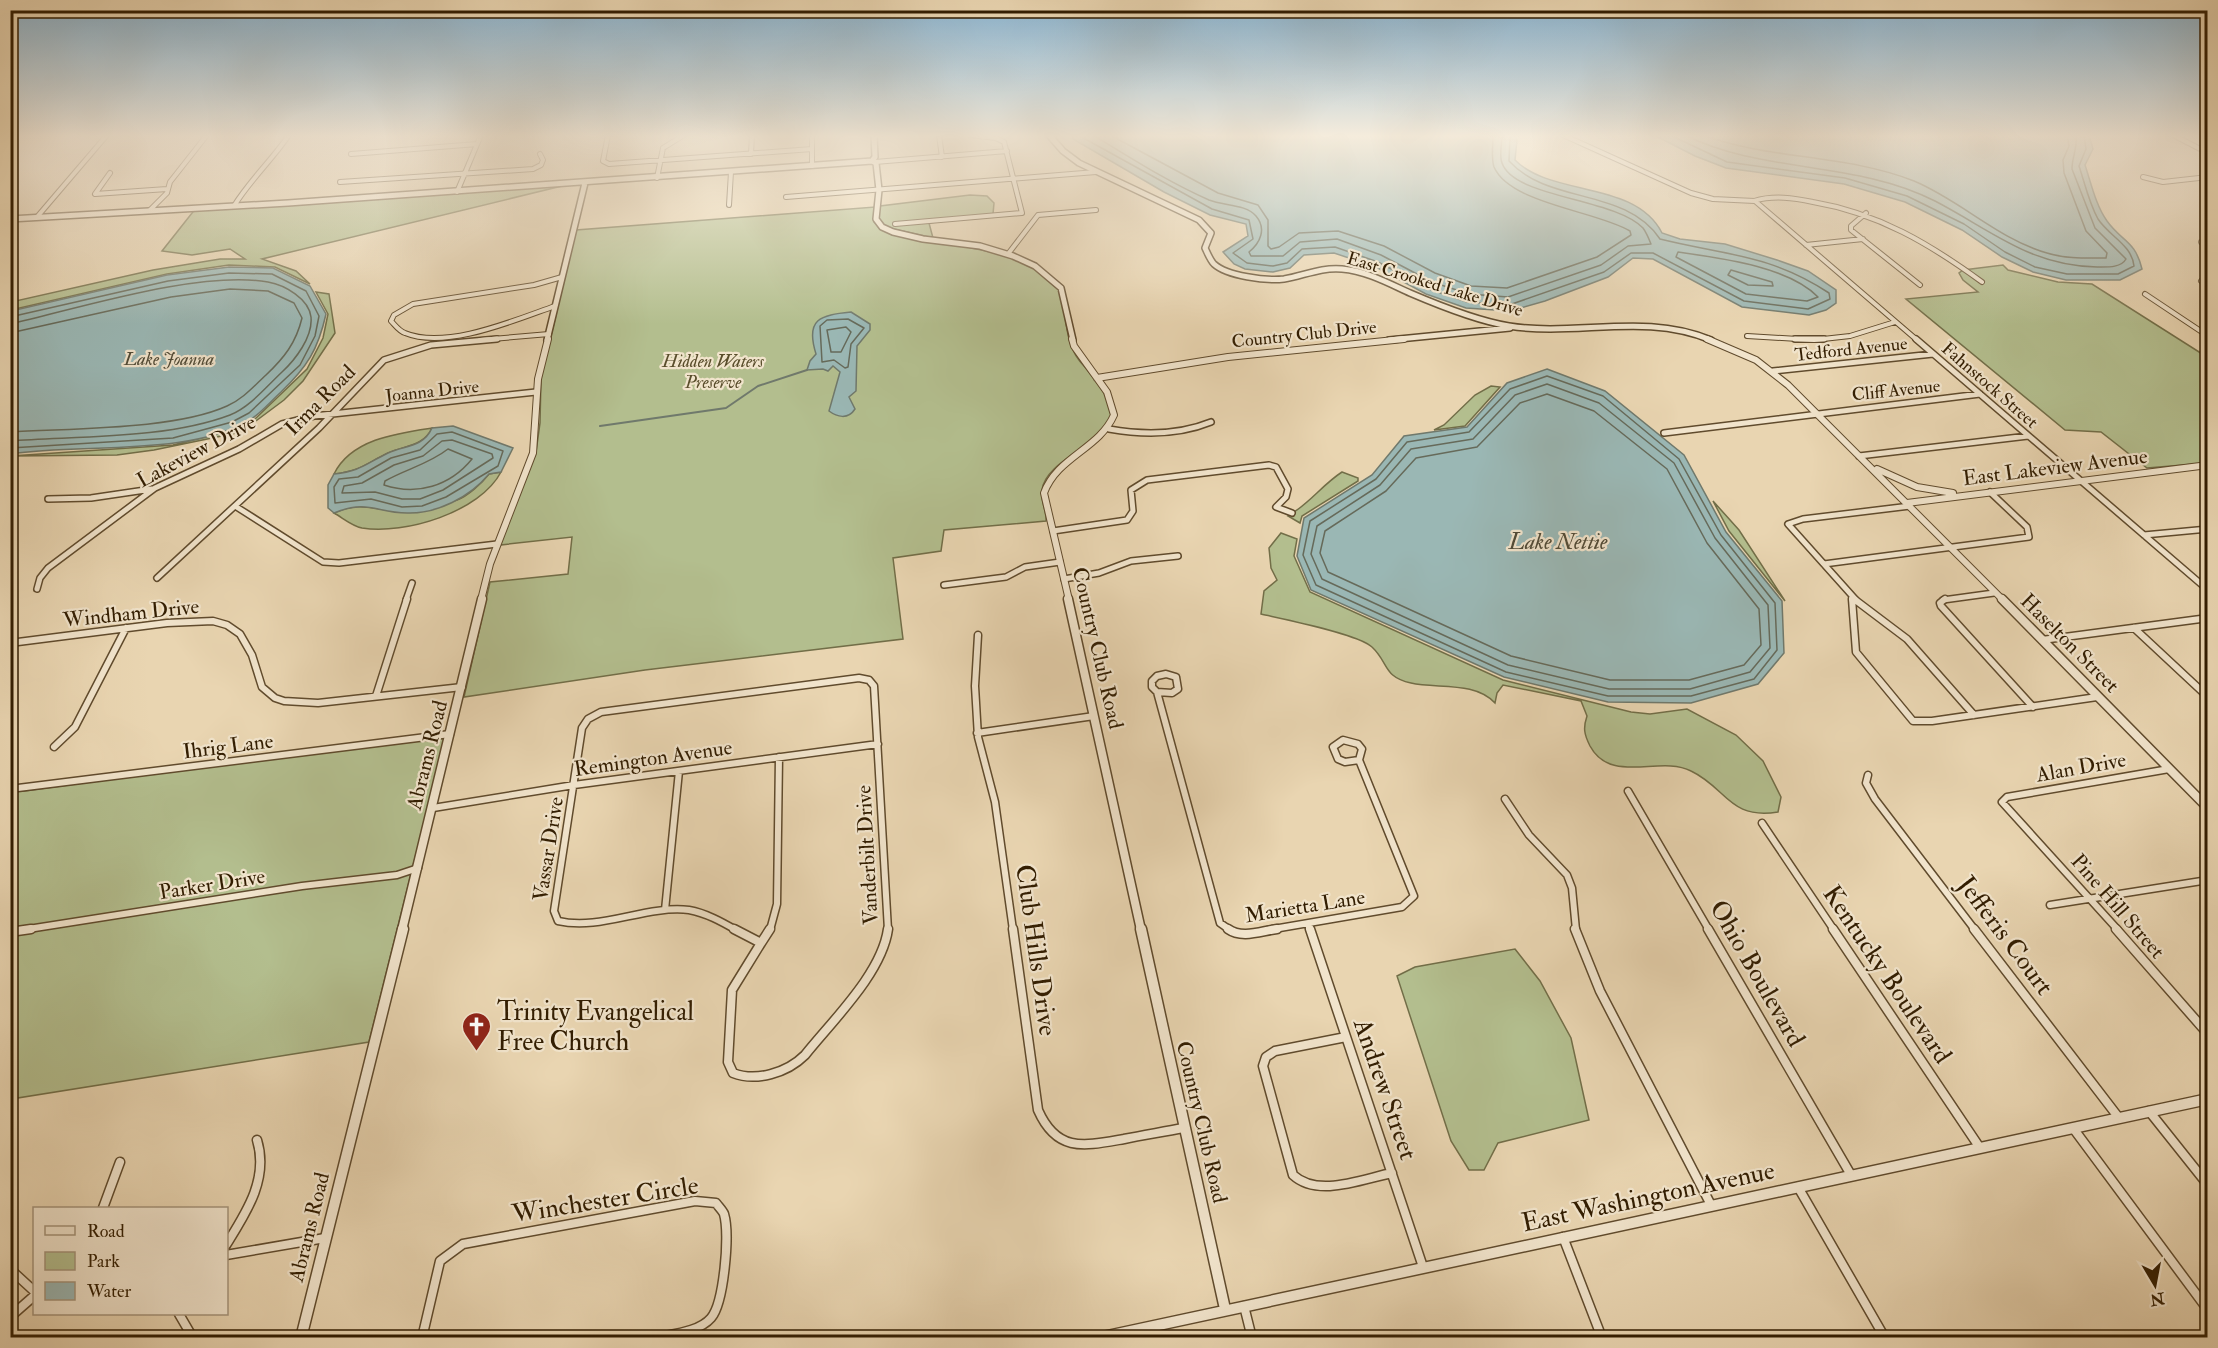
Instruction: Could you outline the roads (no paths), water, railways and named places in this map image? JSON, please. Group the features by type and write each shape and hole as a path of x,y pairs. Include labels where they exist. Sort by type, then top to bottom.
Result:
{"street":[{"path":"37,217 53,198"},
{"path":"150,210 162,198"},
{"path":"234,206 239,198"},
{"path":"10,219 363,198"},
{"name":"Abrams Road","path":"300,1338 433,808 496,544 533,453 537,423 536,392 581,198"},
{"path":"729,198 729,205"},
{"path":"878,198 876,219 886,230 923,239 976,245 1008,254 1045,273 1061,288 1074,346 1097,378 1114,411 1109,429 1139,434 1195,428 1211,422"},
{"path":"895,224 1022,213 1018,198"},
{"name":"East Crooked Lake Drive","path":"1152,198 1199,220 1211,233 1205,249 1209,259 1228,272 1249,278 1274,280 1323,269 1354,271 1428,301 1515,327 1546,329 1626,324 1665,328 1729,346 1773,371 1909,504"},
{"path":"1709,198 1754,201 1764,198 1799,199 1866,213 1925,240 1982,282"},
{"name":"Fahnstock Street","path":"1754,201 2208,590"},
{"path":"1008,254 1037,216 1096,210"},
{"path":"1866,213 1851,228 1920,285"},
{"path":"1806,245 1863,239"},
{"path":"2201,242 2208,241"},
{"path":"555,306 494,328 430,338 410,338 391,321 394,315 413,304 534,285 562,277"},
{"path":"2200,281 2208,285"},
{"path":"2145,294 2208,336"},
{"path":"1747,336 1814,340 1850,336 1895,322"},
{"name":"Country Club Drive","path":"1097,378 1228,357 1515,327"},
{"name":"Irma Road","path":"157,578 332,415 363,381 389,358 431,345 549,334"},
{"name":"Tedford Avenue","path":"1773,371 1933,354"},
{"name":"Joanna Drive","path":"332,415 536,392"},
{"name":"Cliff Avenue","path":"1665,432 1980,394"},
{"name":"Lakeview Drive","path":"37,590 40,578 48,568 155,488 239,449 282,424 304,418 332,415"},
{"name":"Country Club Road","path":"1109,429 1053,474 1046,484 1044,493 1183,1128 1225,1309"},
{"path":"1858,456 2028,436"},
{"name":"East Crooked Lake Drive","path":"1867,464 1917,487 1966,495"},
{"path":"1053,531 1127,520 1133,511 1131,490 1147,480 1267,465 1276,467 1288,489 1286,497 1276,507 1292,513"},
{"name":"East Lakeview Avenue","path":"1824,564 1788,524 1803,519 1966,495 2208,465"},
{"path":"48,499 92,498 155,488"},
{"path":"1824,564 2025,538 2031,535 2027,527 1990,492"},
{"name":"Haselton Street","path":"1909,504 1994,593 2208,808"},
{"path":"235,506 310,556 332,563 496,544"},
{"path":"2144,535 2208,529"},
{"path":"1064,579 1099,573 1131,561 1178,556"},
{"path":"944,585 1006,577 1028,566 1060,562"},
{"path":"1824,564 1852,597 1907,639 1974,715"},
{"path":"376,696 411,583"},
{"path":"1994,593 1946,598 1940,603 1949,618 2033,707"},
{"path":"1852,597 1856,652 1911,719 1932,721 2097,697"},
{"path":"2041,640 2208,618"},
{"name":"Windham Drive","path":"10,643 196,620 221,622 240,634 252,655 262,687 275,698 305,704 462,687"},
{"path":"54,747 75,727 126,628"},
{"path":"2134,628 2208,697"},
{"name":"Club Hills Drive","path":"978,635 974,699 977,733 985,773 995,802 1038,1110 1043,1123 1055,1137 1076,1146 1183,1128"},
{"name":"Vanderbilt Drive","path":"592,715 864,678 874,686 889,922 886,943 881,955 798,1062 778,1072 740,1077 733,1073 728,1062 732,990 743,969 762,944 774,918 777,904 779,757"},
{"name":"Marietta Lane","path":"1157,692 1220,923 1234,933 1246,934 1401,907 1414,896 1359,760"},
{"name":"Vassar Drive","path":"592,715 582,728 554,910 558,921 575,923 665,910 696,911 762,944"},
{"path":"977,733 1094,716"},
{"name":"Ihrig Lane","path":"10,789 450,734"},
{"path":"1343,740 1358,744 1363,755 1359,760 1352,762 1338,759 1333,747 1343,740"},
{"name":"Remington Avenue","path":"433,808 574,785 878,744"},
{"name":"Alan Drive","path":"2002,802 2007,797 2169,769"},
{"path":"665,910 679,771"},
{"name":"Jefferis Court","path":"1868,776 1866,783 1875,799 2118,1118"},
{"name":"Ohio Boulevard","path":"1628,790 1851,1175"},
{"path":"1505,799 1529,835 1567,875 1572,888 1575,928 1600,991 1711,1205"},
{"name":"Pine Hill Street","path":"2002,802 2092,900 2208,1034"},
{"name":"Kentucky Boulevard","path":"1762,823 1980,1148"},
{"name":"Parker Drive","path":"10,932 302,886 397,875 418,867"},
{"path":"2050,905 2208,880"},
{"name":"Andrew Street","path":"1308,924 1423,1267"},
{"path":"1346,1037 1275,1051 1266,1058 1263,1066 1293,1175 1303,1184 1322,1187 1392,1173"},
{"name":"East Washington Avenue","path":"1098,1338 2208,1099"},
{"path":"2149,1111 2208,1185"},
{"path":"2073,1128 2208,1310"},
{"path":"228,1242 238,1225 258,1177 261,1152 257,1140"},
{"path":"103,1207 120,1162"},
{"path":"1798,1187 1885,1338"},
{"name":"Winchester Circle","path":"422,1338 440,1261 463,1244 695,1202 716,1203 724,1214 720,1306 709,1322 685,1331 655,1338"},
{"path":"1563,1237 1602,1338"},
{"path":"228,1255 325,1238"},
{"path":"10,1269 33,1290"},
{"path":"10,1317 33,1297"},
{"path":"1244,1305 1252,1338"},
{"path":"180,1315 193,1338"}],"water":[{"path":"1176,198 1618,198 1633,204 1649,216 1662,233 1680,239 1725,244 1808,271 1836,290 1836,303 1826,310 1809,315 1742,307 1653,259 1633,258 1608,277 1545,301 1510,311 1466,308 1426,294 1376,267 1334,253 1304,255 1290,268 1273,272 1245,269 1234,264 1223,252 1248,236 1246,224 1210,215"},
{"path":"1891,198 2096,198 2107,221 2136,252 2142,269 2120,280 2066,280 2033,272 2002,257 1962,230 1905,202"},
{"name":"Lake Joanna","path":"229,267 273,268 310,286 326,314 315,348 305,366 258,414 225,432 166,444 11,454 11,311 167,275"},
{"path":"851,312 870,324 870,330 857,346 856,391 849,397 855,409 849,415 842,416 829,411 840,372 833,366 828,371 807,370 816,354 812,333 814,326 823,317"},
{"name":"Lake Nettie","path":"1547,369 1605,391 1684,455 1726,532 1782,601 1784,653 1758,684 1691,703 1608,702 1504,677 1311,590 1297,556 1304,518 1372,475 1404,436 1467,427 1507,383"},
{"path":"453,426 513,448 501,472 489,474 463,497 430,511 407,513 356,507 334,513 328,508 328,485 334,474 357,469 394,450 419,443 432,428"}],"waterway":[{"path":"600,426 726,408 758,386 807,370"}],"place":[{"name":"Trinity Evangelical Free Church","path":"476,1052"}],"park label":[{"name":"Hidden Waters Preserve","path":"713,371"}]}
